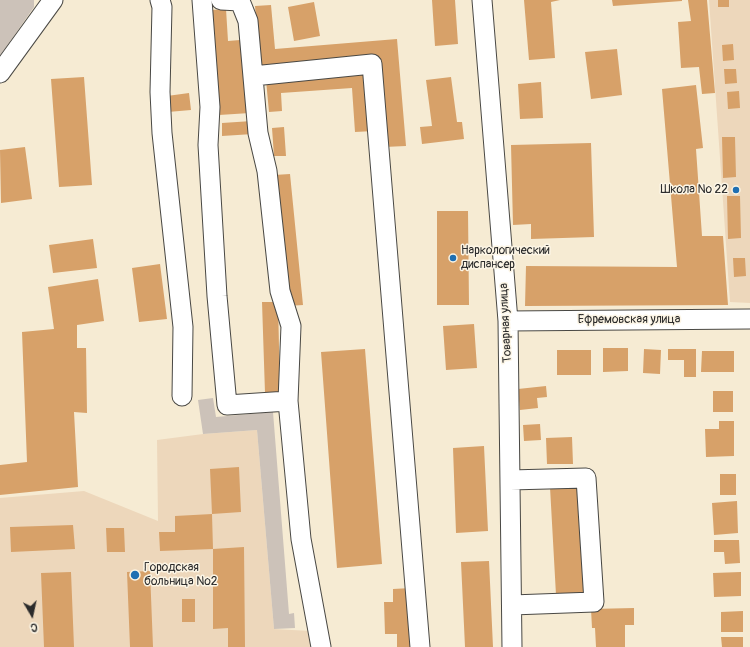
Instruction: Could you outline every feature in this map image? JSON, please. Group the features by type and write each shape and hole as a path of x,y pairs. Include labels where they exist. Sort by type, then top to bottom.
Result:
{"street":[{"path":"0,73 52,0"},
{"path":"160,0 162,7 160,92 162,133 183,327 182,396"},
{"path":"202,0 210,107 208,145 216,288 227,405 288,402"},
{"path":"221,0 245,1 258,133 267,171 280,291 291,326 288,402 301,539 321,647"},
{"name":"Товарная улица","path":"482,0 508,321 512,647"},
{"path":"253,76 372,64 420,647"},
{"name":"Ефремовская улица","path":"508,321 750,319"},
{"path":"510,480 586,478 594,602 512,605"}],"shaded area":[{"path":"0,0 34,0 34,7 0,56"},
{"name":"Школа № 22","path":"709,0 750,0 750,303 730,302"},
{"path":"213,398 216,417 273,412 289,614 294,613 295,628 274,629 257,430 203,434 198,400"},
{"name":"Городская больница №2","path":"257,430 274,629 310,631 310,647 0,647 0,498 84,491 158,521 157,440 203,434"}],"building":[{"path":"432,0 455,0 458,44 435,46"},
{"path":"524,0 560,0 551,2 555,58 529,60"},
{"path":"612,0 682,0 682,1 613,6"},
{"path":"688,0 707,0 715,93 702,94 699,67 681,68 678,22 691,21"},
{"path":"718,0 729,0 729,7 718,7"},
{"path":"314,2 320,36 294,41 288,7"},
{"path":"271,5 275,49 397,39 406,146 384,147 377,58 260,67 255,6"},
{"path":"226,9 228,41 240,40 241,52 246,52 250,113 219,115 211,10"},
{"path":"733,44 734,60 723,61 722,45"},
{"path":"617,49 622,95 591,99 585,52"},
{"path":"724,69 736,69 737,83 725,84"},
{"path":"369,72 374,131 355,132 352,88 281,93 282,111 269,112 266,80"},
{"path":"84,77 92,185 59,187 51,79"},
{"path":"451,77 457,122 462,122 464,139 422,144 420,127 432,126 426,80"},
{"path":"541,82 543,118 520,119 518,84"},
{"path":"696,85 703,148 696,149 702,236 723,236 728,305 525,306 526,266 677,267 662,89"},
{"path":"739,91 740,108 728,109 727,92"},
{"path":"189,93 191,110 168,112 167,96"},
{"path":"252,121 253,134 222,136 222,123"},
{"path":"284,127 286,156 274,156 272,128"},
{"path":"722,137 735,137 736,177 723,178"},
{"path":"591,143 594,237 531,239 531,224 513,225 511,145"},
{"path":"25,147 32,199 1,203 0,150"},
{"path":"290,174 303,305 287,306 274,175"},
{"path":"727,196 740,196 741,238 728,239"},
{"name":"Наркологический диспансер","path":"437,211 468,211 469,305 437,305"},
{"path":"93,239 97,268 53,273 49,245"},
{"path":"733,258 745,258 746,276 734,277"},
{"path":"160,264 167,319 139,322 132,268"},
{"path":"98,279 104,321 77,325 77,348 86,348 87,413 74,412 78,487 0,495 0,465 27,462 22,332 54,329 48,287"},
{"path":"262,302 278,302 280,393 265,393"},
{"path":"474,324 477,368 446,370 443,326"},
{"path":"603,348 628,348 628,371 603,372"},
{"path":"365,349 382,564 337,568 321,352"},
{"path":"644,349 661,350 660,374 643,373"},
{"path":"668,349 696,349 696,377 684,377 684,360 668,360"},
{"path":"557,350 591,350 591,375 557,375"},
{"path":"702,351 734,351 734,372 701,372"},
{"path":"546,386 547,397 537,398 538,408 520,410 518,389"},
{"path":"713,391 733,391 733,412 713,412"},
{"path":"719,421 734,421 734,456 706,457 705,429 719,429"},
{"path":"540,424 541,440 524,441 523,425"},
{"path":"572,437 573,464 547,464 546,438"},
{"path":"484,446 488,531 456,533 453,448"},
{"path":"239,467 241,512 212,514 210,469"},
{"path":"720,474 736,474 736,495 720,495"},
{"path":"578,485 587,561 582,561 584,594 556,595 550,487"},
{"path":"737,501 738,533 714,535 712,503"},
{"path":"212,514 213,549 160,551 159,532 175,532 175,516"},
{"path":"73,525 75,549 11,552 10,527"},
{"path":"106,528 124,528 125,552 107,552"},
{"path":"714,540 739,540 740,563 725,564 724,552 714,552"},
{"path":"244,547 245,647 228,647 228,628 213,629 213,549"},
{"path":"489,561 493,647 465,647 461,562"},
{"path":"150,571 153,647 130,647 127,572"},
{"path":"71,572 74,647 44,647 41,573"},
{"path":"741,572 741,596 714,597 713,573"},
{"path":"411,588 413,647 397,647 397,634 385,634 384,602 393,602 393,589"},
{"path":"182,599 195,599 195,622 182,622"},
{"path":"634,608 634,625 625,625 625,647 596,647 595,628 592,628 591,609"},
{"path":"743,611 743,632 721,632 721,612"},
{"path":"721,637 743,637 743,647 722,647"}],"place":[{"name":"Школа № 22","path":"736,190"},
{"name":"Наркологический диспансер","path":"453,258"},
{"name":"Городская больница №2","path":"135,575"}]}
